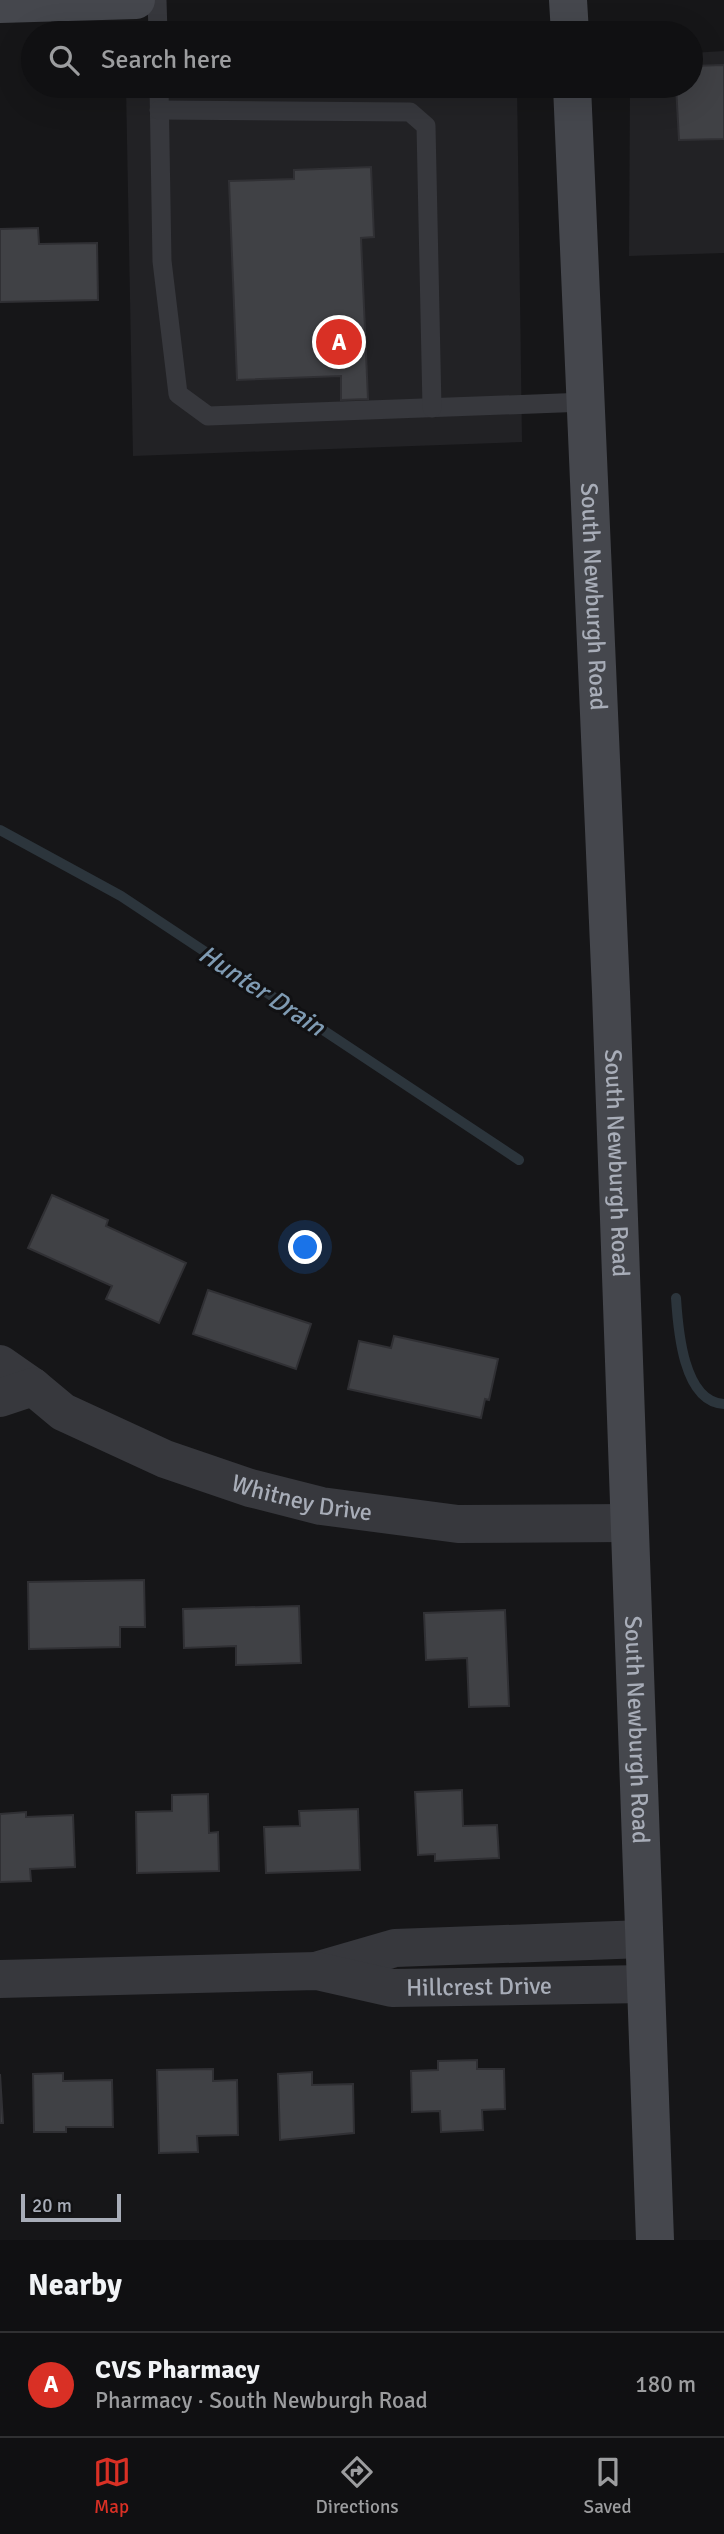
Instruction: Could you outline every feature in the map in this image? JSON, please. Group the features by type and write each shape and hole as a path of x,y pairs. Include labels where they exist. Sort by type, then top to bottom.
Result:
{"main road":[{"path":"0,4 136,0"},
{"path":"568,0 569,21"},
{"name":"South Newburgh Road","path":"573,98 611,992 655,2240"}],"street":[{"name":"Whitney Drive","path":"0,1364 17,1392 165,1459 250,1488 321,1506 458,1524 629,1523"},
{"name":"Hillcrest Drive","path":"317,1971 394,1948 644,1939"},
{"name":"Hillcrest Drive","path":"0,1979 317,1971 392,1988 645,1984"}],"lane":[{"path":"157,0 158,21"},
{"path":"159,98 162,261 178,394 208,416 586,402"},
{"path":"159,110 410,112 426,126 432,408"}],"shaded area":[{"path":"724,51 724,253 629,256 630,98 703,98 703,52"},
{"path":"126,98 517,98 522,442 133,456"}],"building":[{"path":"724,65 724,139 679,140 677,98 703,98 703,66"},
{"path":"371,167 374,237 361,238 368,399 341,400 341,376 237,380 229,181 294,179 294,170"},
{"path":"38,228 39,244 97,243 98,300 0,302 0,229"},
{"path":"52,1195 108,1220 106,1226 186,1263 159,1323 106,1299 112,1286 28,1248"},
{"path":"208,1290 311,1324 296,1369 193,1334"},
{"path":"394,1336 498,1359 489,1400 485,1399 481,1418 348,1389 359,1341 391,1348"},
{"path":"144,1580 145,1627 120,1627 120,1647 29,1649 28,1582"},
{"path":"299,1606 301,1663 236,1665 236,1646 184,1648 183,1609"},
{"path":"505,1610 509,1706 469,1707 467,1658 426,1660 424,1613"},
{"path":"462,1790 463,1826 497,1825 499,1858 435,1861 435,1854 418,1855 415,1792"},
{"path":"208,1794 209,1833 218,1832 219,1871 137,1873 136,1812 172,1811 172,1795"},
{"path":"358,1809 360,1870 266,1873 264,1827 300,1826 299,1811"},
{"path":"26,1812 26,1817 73,1815 75,1867 30,1869 31,1881 0,1882 0,1814"},
{"path":"477,2060 477,2069 504,2069 505,2109 482,2110 483,2130 441,2132 440,2111 412,2112 411,2071 438,2070 438,2061"},
{"path":"213,2069 213,2081 237,2080 238,2135 197,2136 198,2152 159,2153 157,2070"},
{"path":"312,2072 312,2085 353,2084 354,2133 280,2140 278,2074"},
{"path":"63,2073 63,2081 112,2080 113,2127 66,2127 66,2132 34,2132 33,2074"},
{"path":"0,2074 3,2123 0,2123"}],"waterway":[{"name":"Hunter Drain","path":"0,830 121,896 519,1160"},
{"name":"Hunter Drain","path":"676,1298 681,1345 691,1378 699,1391 710,1400 724,1404"}],"place":[{"name":"CVS Pharmacy","path":"339,342"}]}
